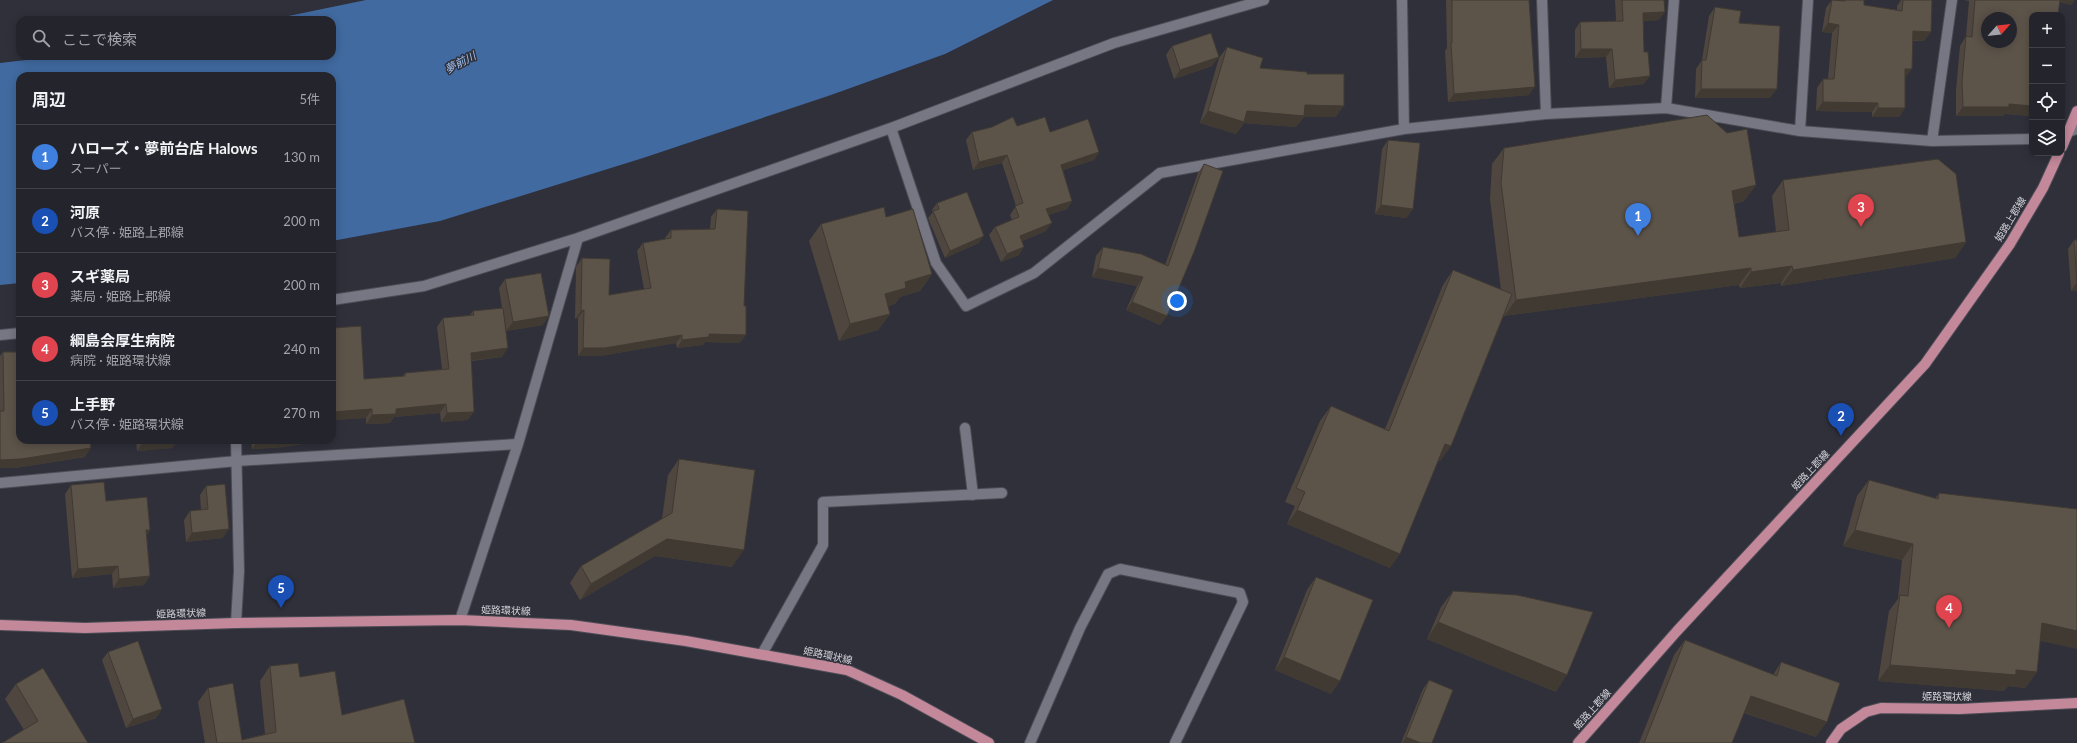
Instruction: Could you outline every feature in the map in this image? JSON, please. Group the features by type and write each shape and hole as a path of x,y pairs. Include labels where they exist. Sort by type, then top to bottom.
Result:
{"main road":[{"path":"2069,132 2077,111"},
{"name":"姫路上郡線","path":"1578,743 1677,631 1925,364 2010,244 2043,188 2058,156"},
{"name":"姫路環状線","path":"0,625 86,628 236,623 460,620 571,624 762,654 847,670 902,695 989,743"},
{"name":"姫路環状線","path":"1831,743 1841,729 1866,712 1881,708 1960,709 2077,702"}],"street":[{"path":"336,299 424,286 578,238 891,128 1114,43 1264,0"},
{"path":"1402,0 1404,129"},
{"path":"1542,0 1546,114"},
{"path":"1666,108 1674,0"},
{"path":"1800,131 1808,0"},
{"path":"1932,141 1952,0"},
{"path":"891,128 936,263 966,306 1034,273 1160,173 1404,129 1546,114 1666,108 1800,131 1932,141 2029,139"},
{"path":"460,620 518,444 578,238"},
{"path":"0,335 16,333"},
{"path":"965,428 973,495"},
{"path":"236,444 239,571 236,623"},
{"path":"0,483 237,461 518,444"},
{"path":"762,654 823,546 823,502 1002,493"},
{"path":"1030,743 1080,628 1108,574 1120,569 1240,594 1243,602 1175,743"}],"water":[{"name":"夢前川","path":"366,0 1053,0 945,54 831,95 643,158 440,221 336,240 336,72 16,72 16,283 0,285 0,63 26,60 336,60 336,16 288,16"}],"building":[{"path":"1452,0 1529,0 1535,87 1454,94 1451,43"},
{"path":"1622,0 1664,0 1665,12 1643,13 1644,52 1648,52 1650,76 1615,80 1612,49 1581,49 1580,22 1623,21"},
{"path":"1832,0 1864,0 1864,5 1902,11 1903,0 1932,0 1931,32 1913,31 1912,69 1905,69 1905,108 1878,108 1878,103 1823,102 1823,79 1834,79 1839,25 1828,23"},
{"path":"1975,0 2060,0 2058,12 2029,12 2029,106 2009,104 2009,107 1963,107 1962,81 1966,36 1972,37"},
{"path":"1715,7 1741,11 1739,23 1780,26 1777,89 1701,89 1702,60 1706,60"},
{"path":"1211,33 1219,57 1180,70 1172,46"},
{"path":"1227,47 1263,58 1260,68 1307,72 1307,74 1344,74 1344,106 1305,105 1304,116 1247,111 1244,122 1208,111"},
{"path":"1707,115 1727,133 1747,129 1756,185 1732,191 1739,237 1789,230 1783,180 1938,159 1956,174 1966,242 1793,270 1792,266 1751,272 1751,268 1516,300 1501,183 1504,148"},
{"path":"1013,117 1017,126 1045,117 1050,132 1088,119 1099,152 1061,165 1072,201 1046,209 1052,223 1020,236 1024,247 1007,254 995,227 1019,217 1015,206 1023,203 1007,155 979,162 972,132 992,127"},
{"path":"1388,140 1420,143 1413,209 1381,205"},
{"path":"1204,164 1223,171 1194,252 1167,316 1132,302 1143,277 1098,268 1103,247 1141,254 1168,266"},
{"path":"967,192 984,236 950,251 933,211 939,209 937,203"},
{"path":"884,207 886,217 913,209 932,274 905,282 906,288 885,294 890,314 850,324 821,224"},
{"path":"717,209 748,211 744,306 746,306 746,335 709,334 709,337 682,340 682,335 605,348 583,348 584,310 581,311 582,258 610,259 609,295 651,288 643,243 671,238 671,230 715,229"},
{"path":"2074,240 2077,240 2077,282"},
{"path":"1453,270 1512,294 1451,446 1445,444 1400,554 1297,510 1305,492 1296,488 1331,406 1389,431"},
{"path":"541,273 549,316 513,322 505,279"},
{"path":"503,308 508,348 471,353 474,412 447,413 446,404 396,409 396,414 372,415 372,409 336,412 336,328 361,326 364,379 405,376 405,373 449,369 443,318 474,315 473,311"},
{"path":"3,352 16,352 16,444 90,444 91,448 21,459 0,460 0,411 4,411"},
{"path":"679,459 755,470 744,550 667,539 591,584 581,566 672,513"},
{"path":"1869,480 1938,499 1939,493 2077,509 2077,631 2042,623 2037,672 2016,670 2016,675 1890,665 1900,595 1908,596 1913,544 1855,530"},
{"path":"104,482 106,501 147,497 150,530 146,530 150,576 119,579 118,566 78,569 71,485"},
{"path":"225,484 229,529 192,533 190,511 208,509 206,486"},
{"path":"1316,577 1373,600 1340,681 1284,657"},
{"path":"1453,591 1517,595 1593,612 1567,675 1438,622"},
{"path":"1685,640 1777,676 1781,662 1840,683 1827,722 1751,696 1732,743 1644,743"},
{"path":"138,641 162,709 133,719 108,652"},
{"path":"298,663 300,677 335,671 342,715 404,699 415,743 217,743 208,688 233,683 242,740 276,732 270,666"},
{"path":"43,668 88,743 2,743 38,721 16,684"},
{"path":"1429,680 1453,690 1432,743 1421,743 1406,737"}],"place":[{"name":"スギ薬局","path":"1861,227"},
{"name":"ハローズ・夢前台店 Halows","path":"1638,236"},
{"name":"河原","path":"1841,436"},
{"name":"上手野","path":"281,608"},
{"name":"綱島会厚生病院","path":"1949,628"}]}
